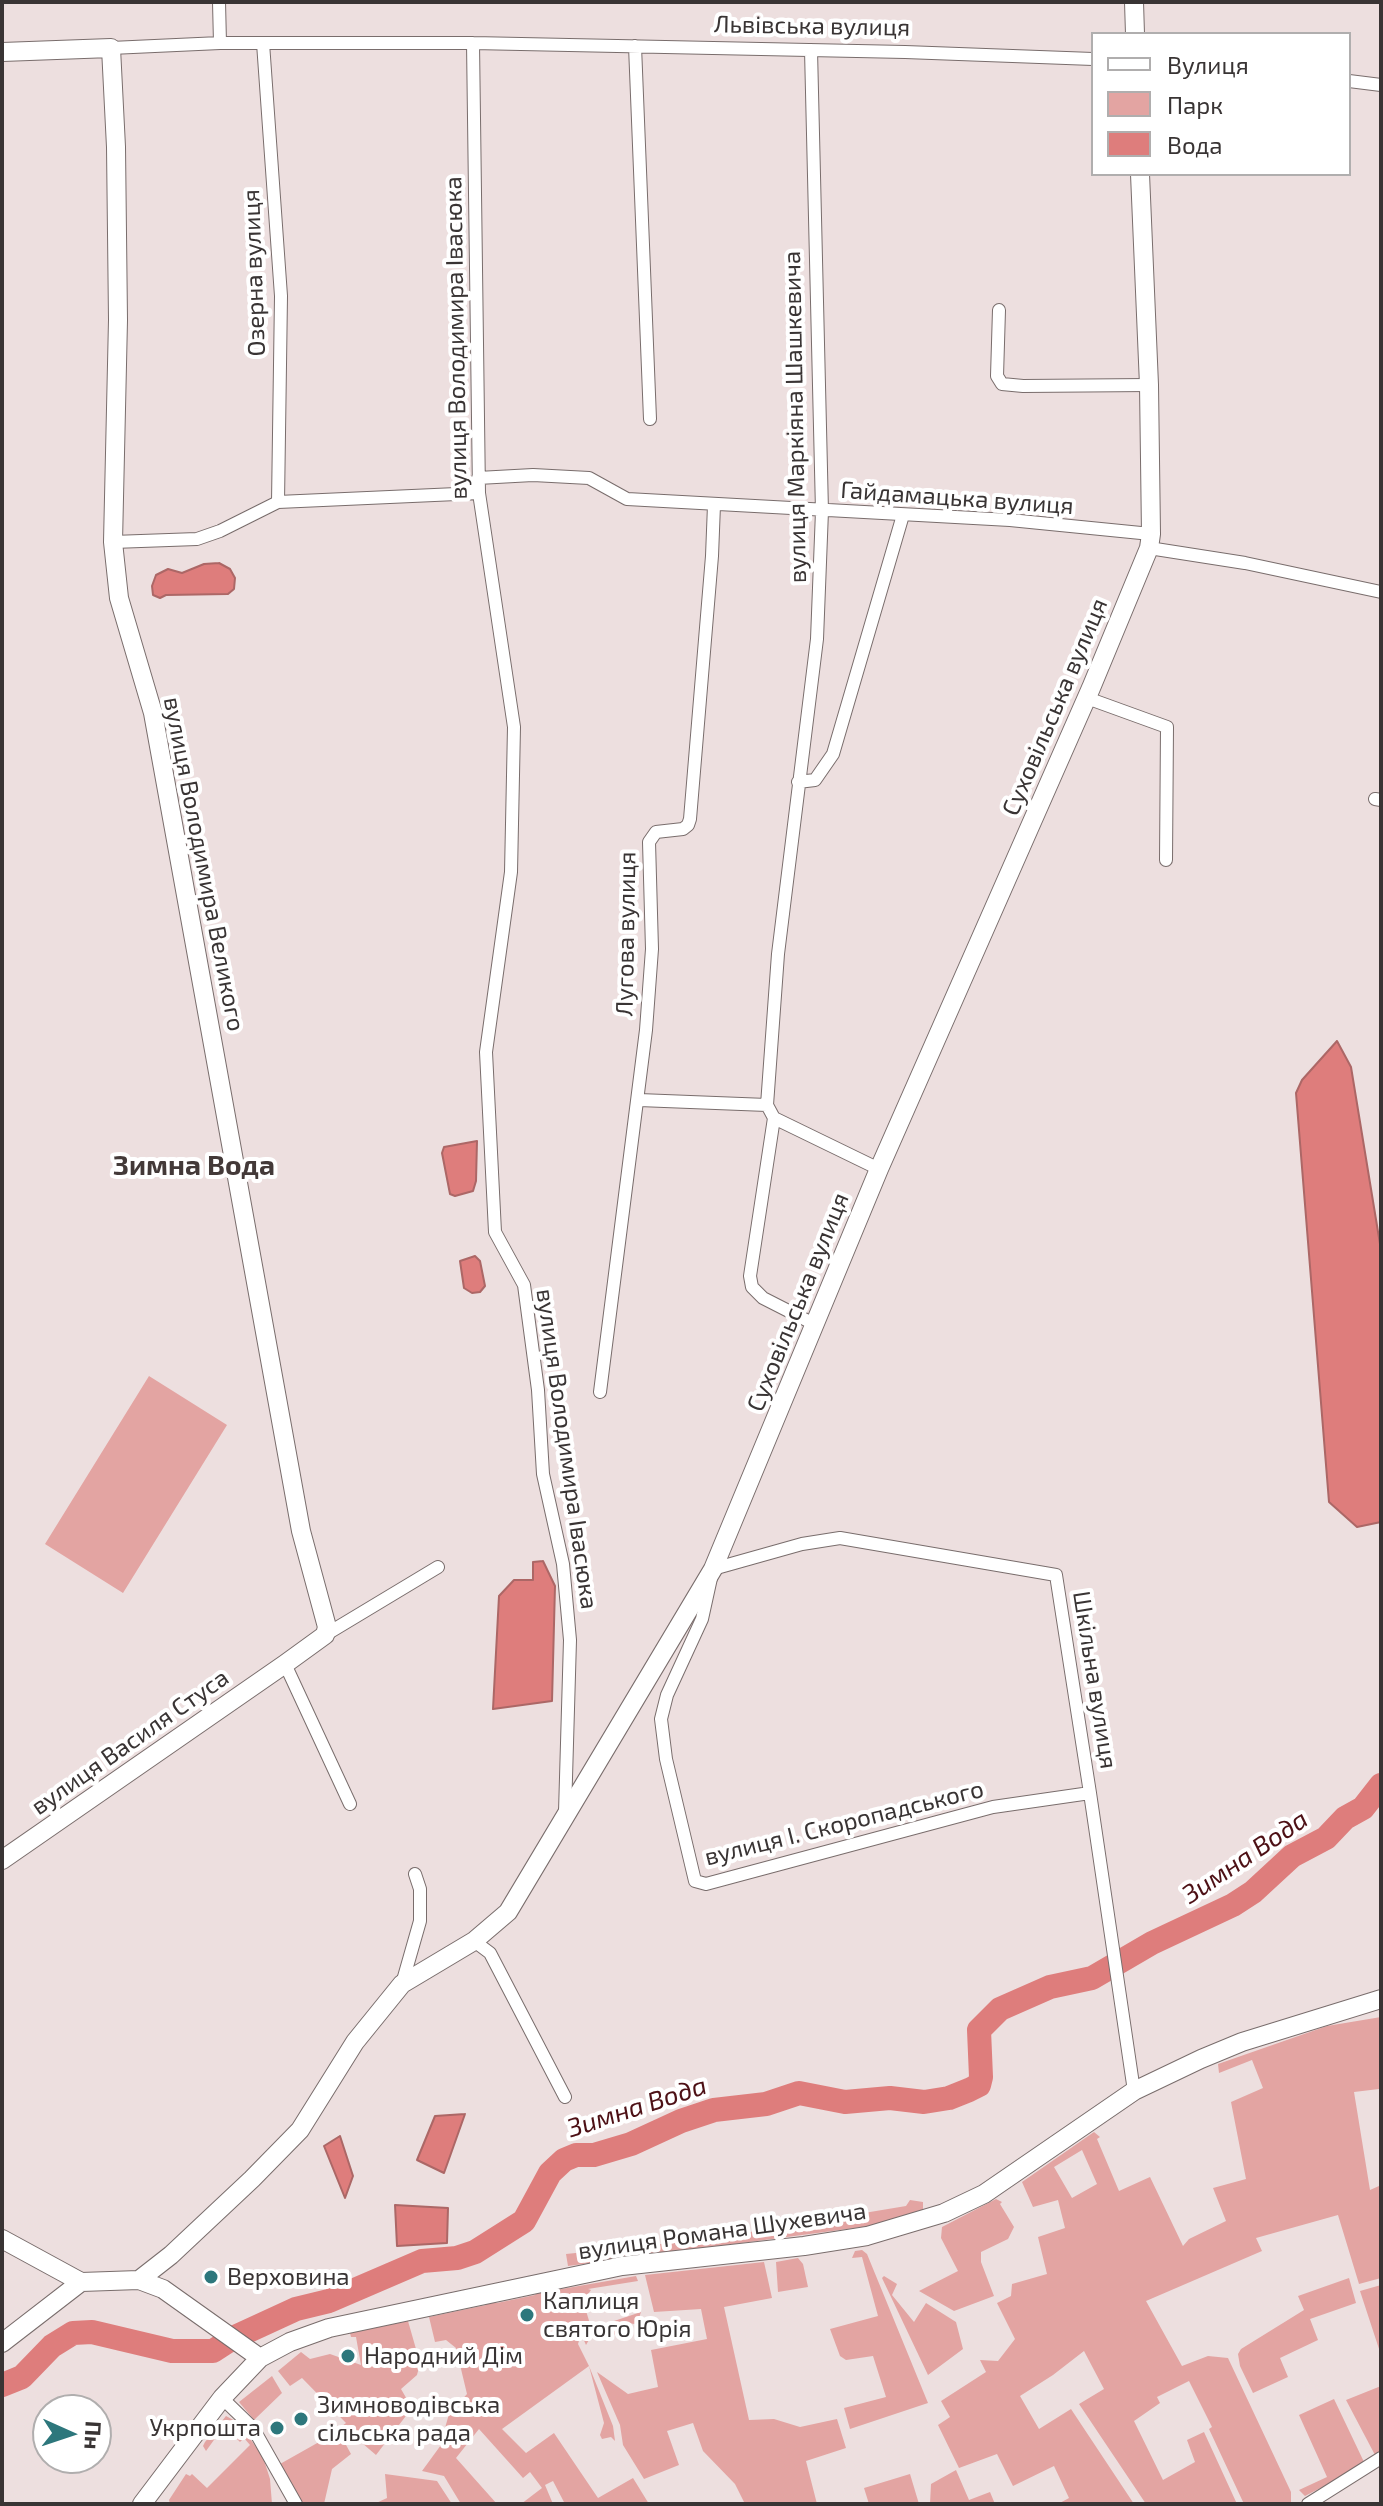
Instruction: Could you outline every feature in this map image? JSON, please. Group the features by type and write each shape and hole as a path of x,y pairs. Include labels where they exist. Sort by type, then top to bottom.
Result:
{"street":[{"path":"219,2 220,43"},
{"path":"1134,2 1135,32"},
{"name":"Львівська вулиця","path":"2,52 220,43 473,43 1091,59"},
{"name":"Озерна вулиця","path":"263,43 281,296 278,502"},
{"name":"вулиця Володимира Івасюка","path":"473,43 478,478 514,727 511,872 486,1052 495,1232 524,1285 538,1390 543,1474 563,1564 570,1640 565,1815"},
{"path":"635,46 650,419"},
{"name":"вулиця Володимира Великого","path":"111,48 116,147 118,320 113,542 119,598 153,713 301,1531 327,1627 325,1635"},
{"name":"вулиця Маркіяна Шашкевича","path":"767,1105 778,954 817,639 822,511 811,50"},
{"path":"1351,81 1381,85"},
{"name":"Суховільська вулиця","path":"139,2280 171,2255 300,2130 355,2042 402,1984 474,1941 508,1912 713,1569 879,1169 1087,698 1150,541 1149,385 1140,176"},
{"path":"999,310 997,376 1002,384 1149,385"},
{"name":"Гайдамацька вулиця","path":"478,478 533,475 589,478 627,499 1010,520 1150,541 1381,592"},
{"path":"113,542 197,539 278,502 479,493"},
{"name":"Лугова вулиця","path":"600,1392 639,1100 652,949 649,842 656,832 683,829 690,819 714,505"},
{"path":"798,782 815,780 833,754 903,515"},
{"path":"1087,698 1167,727 1166,860"},
{"path":"639,1100 767,1105 774,1118 879,1169"},
{"path":"774,1118 750,1276 752,1287 763,1298 816,1325"},
{"name":"Шкільна вулиця","path":"713,1569 802,1544 840,1538 1056,1575 1134,2091"},
{"name":"вулиця Василя Стуса","path":"2,1860 325,1635 438,1567"},
{"name":"вулиця І. Скоропадського","path":"713,1569 702,1619 667,1695 661,1719 666,1759 695,1881 706,1884 993,1807 1090,1793"},
{"path":"285,1664 350,1804"},
{"path":"402,1984 420,1921 420,1889 415,1874"},
{"path":"474,1941 490,1953 565,2097"},
{"name":"вулиця Романа Шухевича","path":"142,2504 222,2398 260,2358 290,2342 329,2328 622,2266 804,2246 872,2235 962,2207 1134,2091 1242,2042 1381,1999"},
{"path":"2,2239 81,2282 139,2280 163,2289 260,2358"},
{"path":"2,2343 81,2282"},
{"path":"222,2398 253,2428 296,2504"},
{"path":"1308,2504 1381,2458"}],"green space":[{"path":"149,1376 227,1425 123,1593 45,1544"},
{"path":"1381,2017 1381,2130 1379,2089 1354,2092 1370,2190 1379,2186 1381,2192 1381,2278 1359,2284 1338,2215 1256,2238 1262,2251 1146,2301 1182,2366 1208,2356 1228,2358 1291,2492 1291,2504 1244,2504 1189,2381 1157,2397 1160,2403 1134,2421 1163,2480 1195,2462 1187,2440 1204,2432 1237,2504 1146,2504 1079,2404 1104,2389 1084,2351 1020,2396 1039,2429 1071,2409 1134,2504 1058,2504 1069,2498 1054,2466 1013,2486 997,2454 959,2468 938,2425 950,2417 941,2401 986,2372 980,2360 998,2361 1015,2339 997,2303 1011,2296 1012,2284 1047,2274 1038,2237 1065,2228 1058,2200 1033,2207 1022,2182 1094,2132 1100,2137 1097,2139 1119,2191 1150,2177 1183,2246 1189,2239 1226,2221 1213,2188 1246,2179 1231,2102 1263,2088 1252,2060 1219,2073 1218,2064 1327,2026","holes":["1082,2150 1097,2184 1072,2198 1054,2167"]},
{"path":"996,2199 1002,2202 1000,2204 1014,2227 1008,2239 981,2252 981,2262 994,2296 954,2311 919,2291 958,2271 941,2238 942,2227"},
{"path":"910,2200 923,2202 923,2212 870,2226 568,2266 566,2254 708,2239 906,2206"},
{"path":"862,2250 867,2254 928,2403 850,2429 844,2408 886,2397 873,2356 846,2360 840,2356 830,2329 878,2316 862,2257 852,2258 855,2251"},
{"path":"798,2258 803,2264 808,2287 778,2292 776,2262"},
{"path":"764,2262 772,2298 724,2307 749,2420 774,2419 800,2427 837,2419 846,2448 806,2461 817,2504 745,2504 735,2484 703,2451 693,2423 667,2431 679,2465 644,2479 623,2445 620,2425 597,2372 628,2394 658,2387 651,2350 707,2339 701,2309 654,2312 645,2275"},
{"path":"636,2276 638,2281 588,2289 591,2290 586,2297 590,2305 584,2304 590,2324 598,2321 602,2325 641,2312 639,2318 645,2325 625,2323 614,2335 590,2338 586,2345 581,2334 578,2344 589,2366 502,2429 526,2453 554,2433 598,2498 633,2478 649,2504 565,2504 553,2481 545,2485 553,2504 521,2504 542,2488 530,2472 523,2478 479,2429 456,2458 497,2504 461,2504 444,2476 422,2471 449,2434 445,2428 449,2414 467,2394 456,2348 446,2340 435,2342 429,2317 486,2305 486,2302 497,2303 535,2295 539,2289 557,2293 556,2290"},
{"path":"884,2276 897,2284 892,2295 914,2322 926,2303 956,2322 963,2349 928,2375 882,2278"},
{"path":"1349,2278 1356,2303 1310,2319 1318,2340 1280,2358 1288,2377 1253,2393 1240,2366 1238,2354 1241,2349 1304,2310 1298,2296"},
{"path":"1381,2285 1381,2355 1360,2291"},
{"path":"408,2321 420,2363 417,2375 401,2389 412,2408 376,2455 342,2426 346,2423 302,2378 290,2386 278,2371 301,2352 310,2359 330,2354 361,2365 356,2337 351,2337 350,2333"},
{"path":"589,2366 613,2426 615,2441 611,2437 602,2439 600,2435 604,2423"},
{"path":"272,2376 282,2393 254,2420 239,2402"},
{"path":"1381,2386 1381,2454 1375,2455 1346,2400"},
{"path":"1334,2399 1364,2462 1359,2468 1305,2496 1299,2490 1327,2477 1299,2415"},
{"path":"226,2416 239,2423 263,2457 270,2479 272,2504 170,2504 169,2500 186,2474 192,2474 207,2488 250,2445 244,2438 240,2442 224,2426 206,2451 203,2446 205,2442"},
{"path":"335,2433 340,2434 351,2454 332,2469 324,2504 302,2504 280,2464"},
{"path":"956,2470 969,2500 990,2492 995,2504 930,2504 931,2484"},
{"path":"385,2474 437,2481 452,2504 374,2504 387,2498"},
{"path":"910,2474 919,2504 869,2504 864,2488"}],"water":[{"path":"219,563 230,569 235,578 234,589 228,594 166,595 160,598 153,595 156,575 168,569 182,573 204,564"},
{"path":"1337,1041 1351,1067 1381,1250 1381,1522 1357,1527 1329,1502 1296,1093 1302,1080"},
{"path":"477,1141 473,1191 455,1196 450,1194 442,1153 444,1147"},
{"path":"475,1256 480,1261 485,1286 480,1292 472,1293 464,1288 460,1261"},
{"path":"543,1561 555,1586 552,1701 493,1709 499,1596 514,1580 533,1580 533,1562"},
{"path":"465,2114 444,2173 417,2160 435,2116"},
{"path":"340,2136 353,2176 345,2198 324,2146"},
{"path":"395,2205 448,2208 447,2243 397,2246"}],"waterway":[{"name":"Зимна Вода","path":"2,2385 22,2377 52,2346 73,2333 92,2332 172,2351 213,2351 233,2338 296,2309 329,2301 422,2261 457,2258 475,2252 524,2221 550,2173 564,2160 631,2144 714,2110 766,2104 799,2093 845,2102 890,2098 924,2102 949,2098 969,2090 979,2085 981,2077 979,2030 1000,2009 1050,1987 1092,1978 1152,1943 1233,1905 1253,1892 1292,1856 1326,1838 1345,1818 1363,1808 1381,1785"}],"place":[{"name":"Верховина","path":"211,2277"},
{"name":"Каплиця святого Юрія","path":"527,2315"},
{"name":"Народний Дім","path":"348,2356"},
{"name":"Зимноводівська сільська рада","path":"301,2419"},
{"name":"Укрпошта","path":"277,2428"}],"district":[{"name":"Зимна Вода","path":"194,1166"}]}
